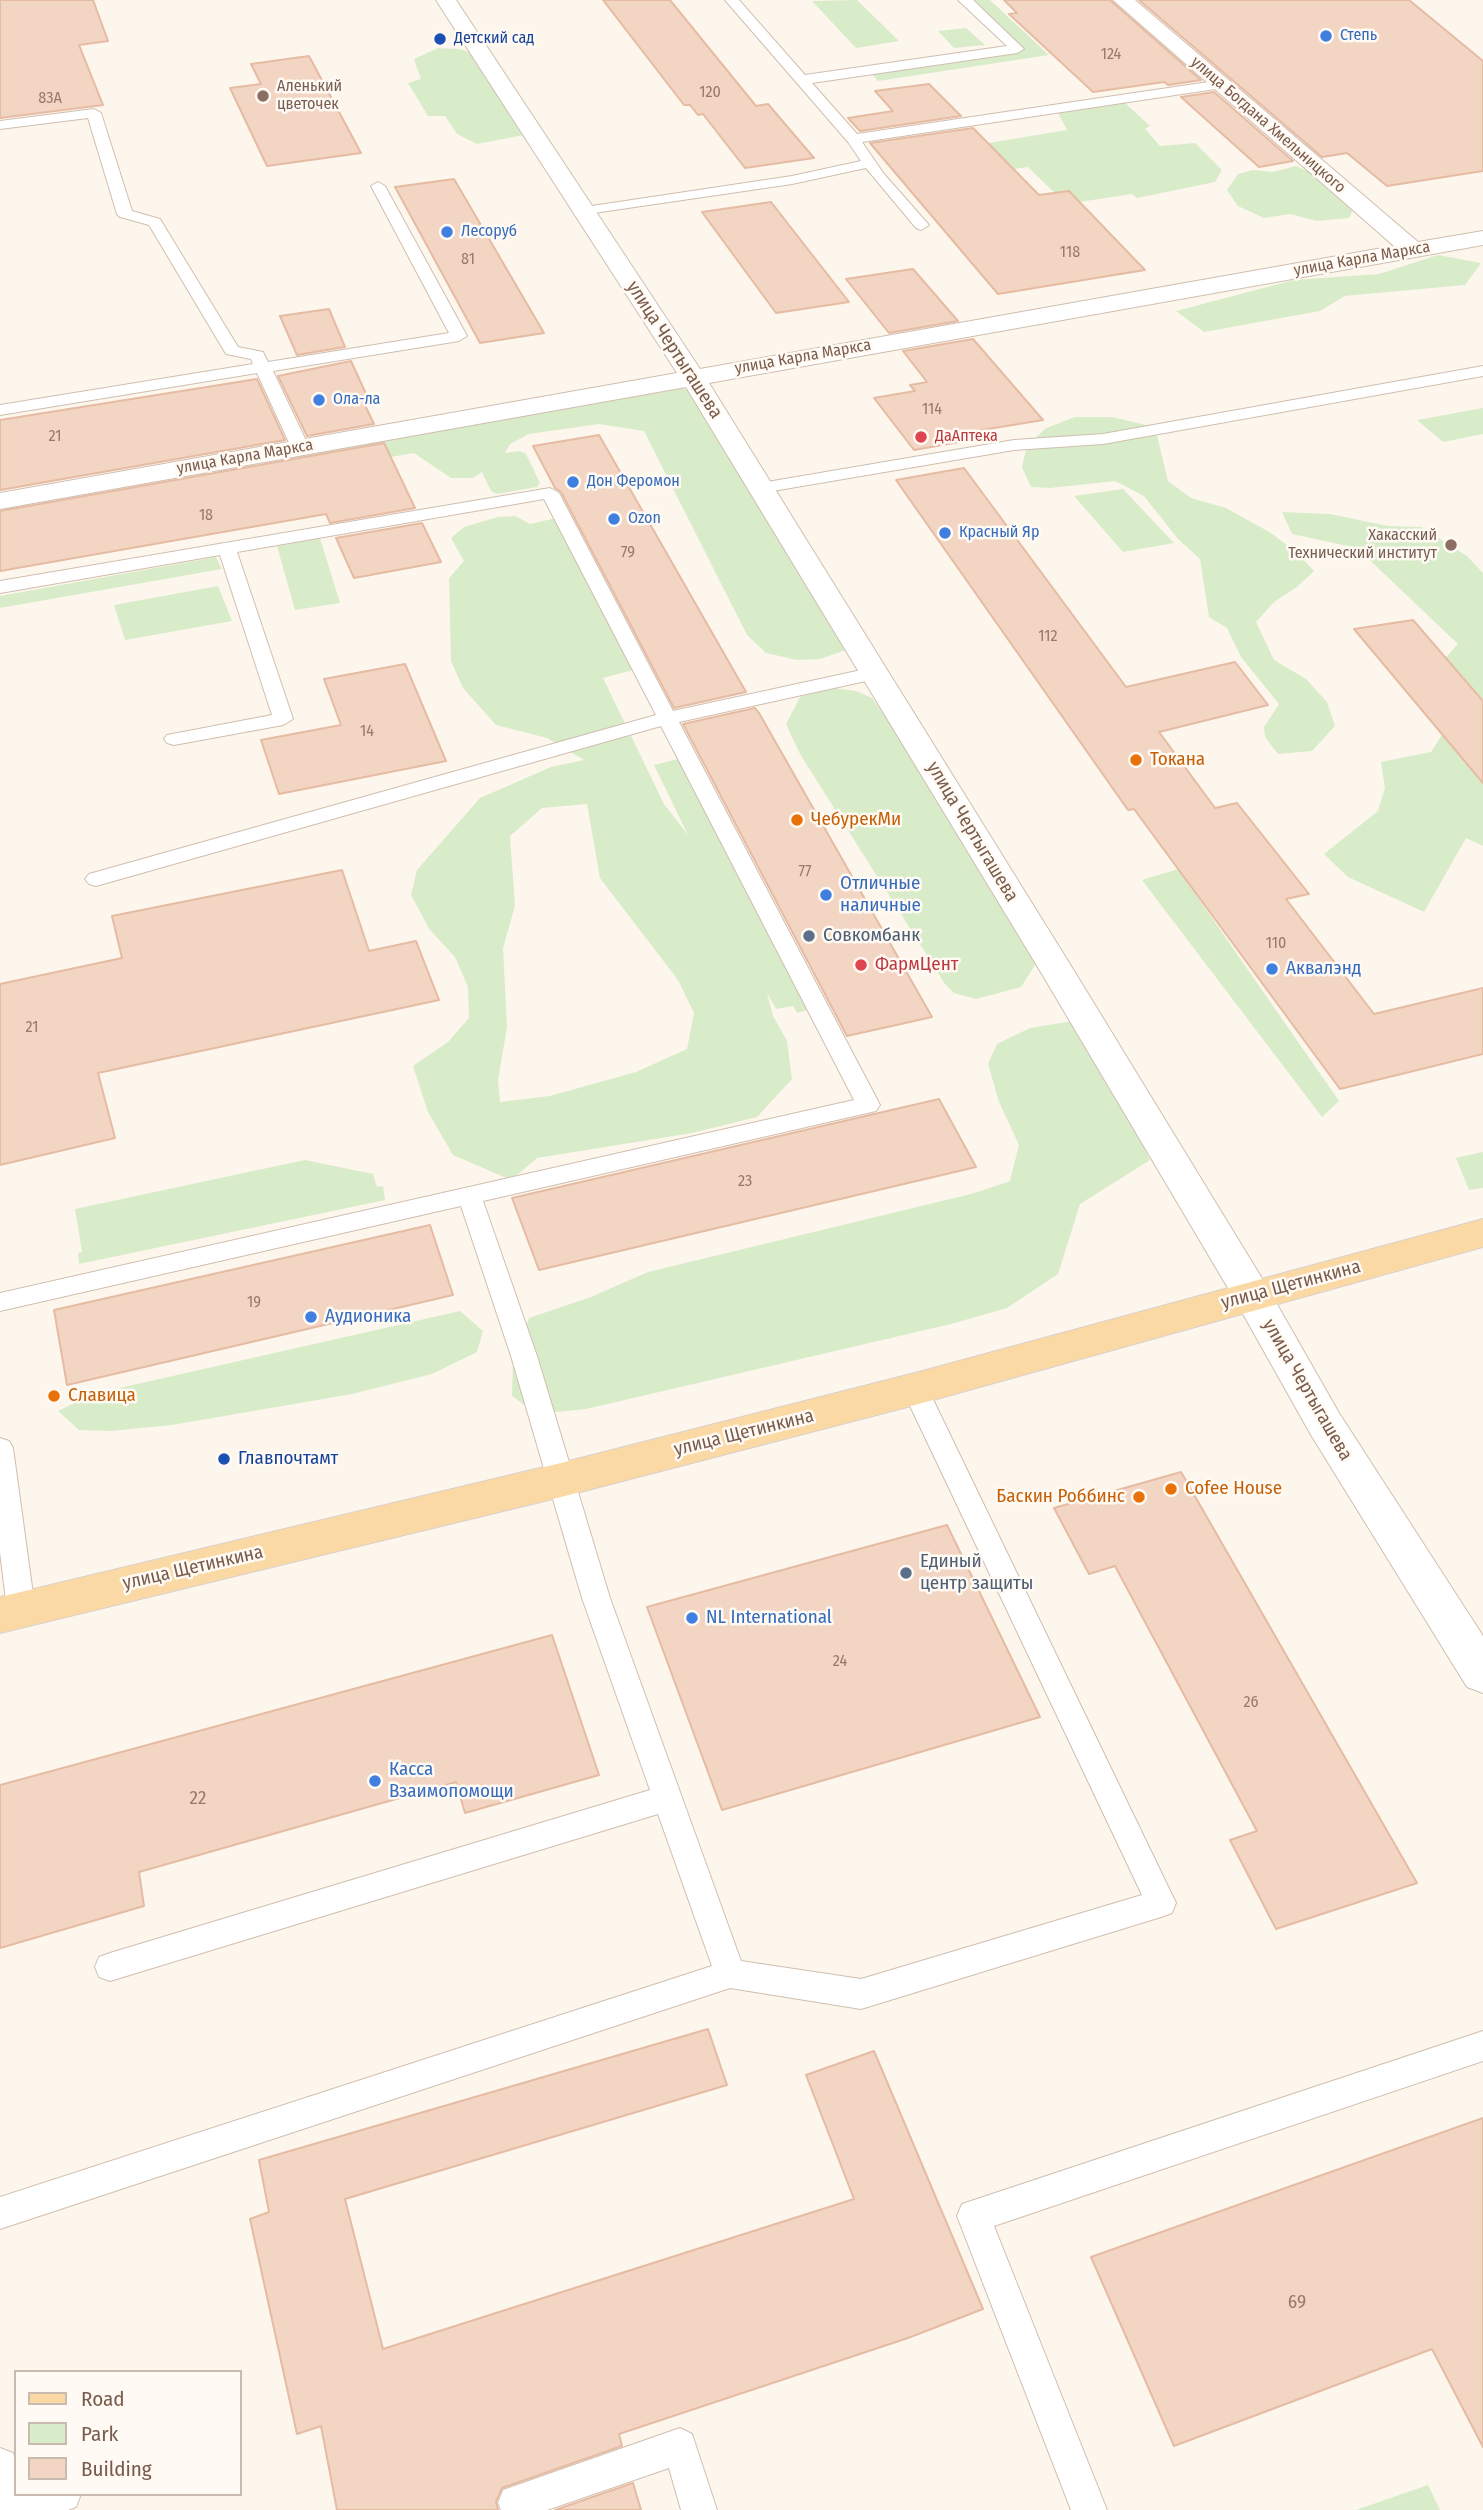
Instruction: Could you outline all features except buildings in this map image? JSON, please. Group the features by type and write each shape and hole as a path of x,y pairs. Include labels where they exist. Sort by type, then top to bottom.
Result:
{"main road":[{"name":"улица Щетинкина","path":"11,1612 561,1480 915,1389 1483,1233"}],"street":[{"name":"улица Чертыгашева","path":"449,0 761,488 1252,1295 1325,1424 1483,1674"},
{"name":"улица Богдана Хмельницкого","path":"1123,0 1413,250"},
{"name":"улица Карла Маркса","path":"0,501 1483,238"}],"lane":[{"path":"732,0 853,139 921,225"},
{"path":"802,80 1017,50 965,0"},
{"path":"853,139 1222,84"},
{"path":"0,125 94,113 125,214 155,222 232,351 257,355 300,447"},
{"path":"585,212 792,180 870,163"},
{"path":"0,410 459,337 378,186"},
{"path":"761,488 1014,445 1103,439 1483,371"},
{"path":"0,587 550,493 665,719 868,1105 0,1302"},
{"path":"174,739 284,719 226,547"},
{"path":"96,879 665,719 875,673"},
{"path":"470,1197 524,1356 596,1598 730,1974"},
{"path":"0,2213 730,1974 861,1994 1161,1903 915,1389"},
{"path":"0,1448 11,1612"},
{"path":"110,1967 667,1798"},
{"path":"1089,2510 974,2216 1483,2046"},
{"path":"516,2503 680,2446 699,2510"},
{"path":"0,2466 6,2510"},
{"path":"18,2510 57,2496"}],"green space":[{"path":"857,0 899,41 856,48 812,1"},
{"path":"965,0 990,0 1049,55 878,81 869,71 1016,49"},
{"path":"966,28 985,45 954,48 938,31"},
{"path":"438,48 459,49 486,57 524,135 477,144 457,134 445,116 428,116 408,83 421,79 414,59"},
{"path":"1125,103 1150,126 1145,129 1160,146 1195,143 1222,170 1215,182 1137,198 1132,194 1066,204 1028,167 948,179 923,154 1067,130 1058,113"},
{"path":"1296,166 1321,177 1353,210 1349,218 1317,221 1290,214 1264,218 1238,206 1227,190 1238,174 1253,170 1273,172"},
{"path":"1438,255 1481,263 1465,285 1345,296 1320,311 1204,332 1176,311 1294,280 1379,274"},
{"path":"681,388 697,393 846,650 820,659 797,660 766,653 747,635 644,431 599,424 529,434 510,444 505,453 520,451 526,454 540,483 537,487 497,494 491,491 482,472 473,478 451,478 414,453 320,469 296,465 301,453"},
{"path":"1483,408 1483,434 1443,442 1417,420"},
{"path":"1075,417 1112,417 1155,427 1168,481 1191,498 1226,508 1271,533 1296,552 1314,571 1297,587 1274,602 1256,622 1274,660 1306,679 1327,702 1335,726 1312,751 1278,754 1265,737 1264,727 1279,704 1241,657 1227,628 1209,617 1200,559 1178,539 1144,496 1115,481 1050,488 1031,487 1022,467 1027,446 1046,428"},
{"path":"1123,489 1174,543 1123,552 1074,496"},
{"path":"1282,512 1330,514 1388,526 1421,527 1467,556 1483,573 1483,846 1466,838 1424,912 1348,877 1324,854 1378,811 1385,788 1381,762 1431,752 1448,726 1429,676 1458,644 1357,548 1292,534"},
{"path":"515,516 530,524 556,518 637,669 603,678 664,804 688,835 654,765 687,757 823,1005 797,1013 793,1006 776,1009 767,993 773,1016 787,1041 792,1079 757,1117 692,1133 537,1158 511,1180 453,1155 428,1112 413,1066 448,1042 469,1018 468,987 455,957 430,930 411,895 417,870 480,798 551,767 584,760 547,738 496,725 463,688 451,661 449,578 464,561 451,538 464,527 498,517","holes":["587,804 600,878 678,980 694,1013 687,1049 636,1072 550,1096 500,1102 498,1080 507,1027 503,948 515,906 510,836 542,808"]},
{"path":"320,538 340,603 295,610 277,546"},
{"path":"216,557 222,569 0,608 0,596"},
{"path":"218,586 232,621 125,640 114,605"},
{"path":"834,688 856,691 872,698 890,723 1037,962 1021,987 976,999 954,993 945,984 800,754 786,724 800,697"},
{"path":"1178,869 1339,1101 1322,1117 1142,880"},
{"path":"1079,1020 1150,1160 1080,1204 1058,1274 1007,1308 951,1324 586,1409 537,1414 512,1396 513,1358 529,1318 591,1297 648,1272 971,1194 1010,1181 1019,1145 999,1102 988,1064 997,1044 1030,1028"},
{"path":"1483,1152 1483,1188 1469,1190 1456,1158"},
{"path":"305,1160 373,1174 377,1187 383,1186 385,1200 79,1264 78,1253 82,1252 75,1209"},
{"path":"460,1311 483,1331 477,1352 432,1374 352,1394 172,1425 111,1431 79,1430 58,1411 93,1394"},
{"path":"1428,2485 1440,2510 1356,2510"}],"place":[{"name":"Степь","path":"1326,36"},
{"name":"Детский сад","path":"440,39"},
{"name":"Аленький цветочек","path":"263,96"},
{"name":"Лесоруб","path":"447,232"},
{"name":"Ола-ла","path":"319,400"},
{"name":"ДаАптека","path":"921,437"},
{"name":"Дон Феромон","path":"573,482"},
{"name":"Ozon","path":"614,519"},
{"name":"Красный Яр","path":"945,533"},
{"name":"Хакасский Технический институт","path":"1451,545"},
{"name":"Токана","path":"1136,760"},
{"name":"ЧебурекМи","path":"797,820"},
{"name":"Отличные наличные","path":"826,895"},
{"name":"Совкомбанк","path":"809,936"},
{"name":"ФармЦент","path":"861,965"},
{"name":"Аквалэнд","path":"1272,969"},
{"name":"Аудионика","path":"311,1317"},
{"name":"Славица","path":"54,1396"},
{"name":"Главпочтамт","path":"224,1459"},
{"name":"Cofee House","path":"1171,1489"},
{"name":"Баскин Роббинс","path":"1139,1497"},
{"name":"Единый центр защиты","path":"906,1573"},
{"name":"NL International","path":"692,1618"},
{"name":"Касса Взаимопомощи","path":"375,1781"}]}
